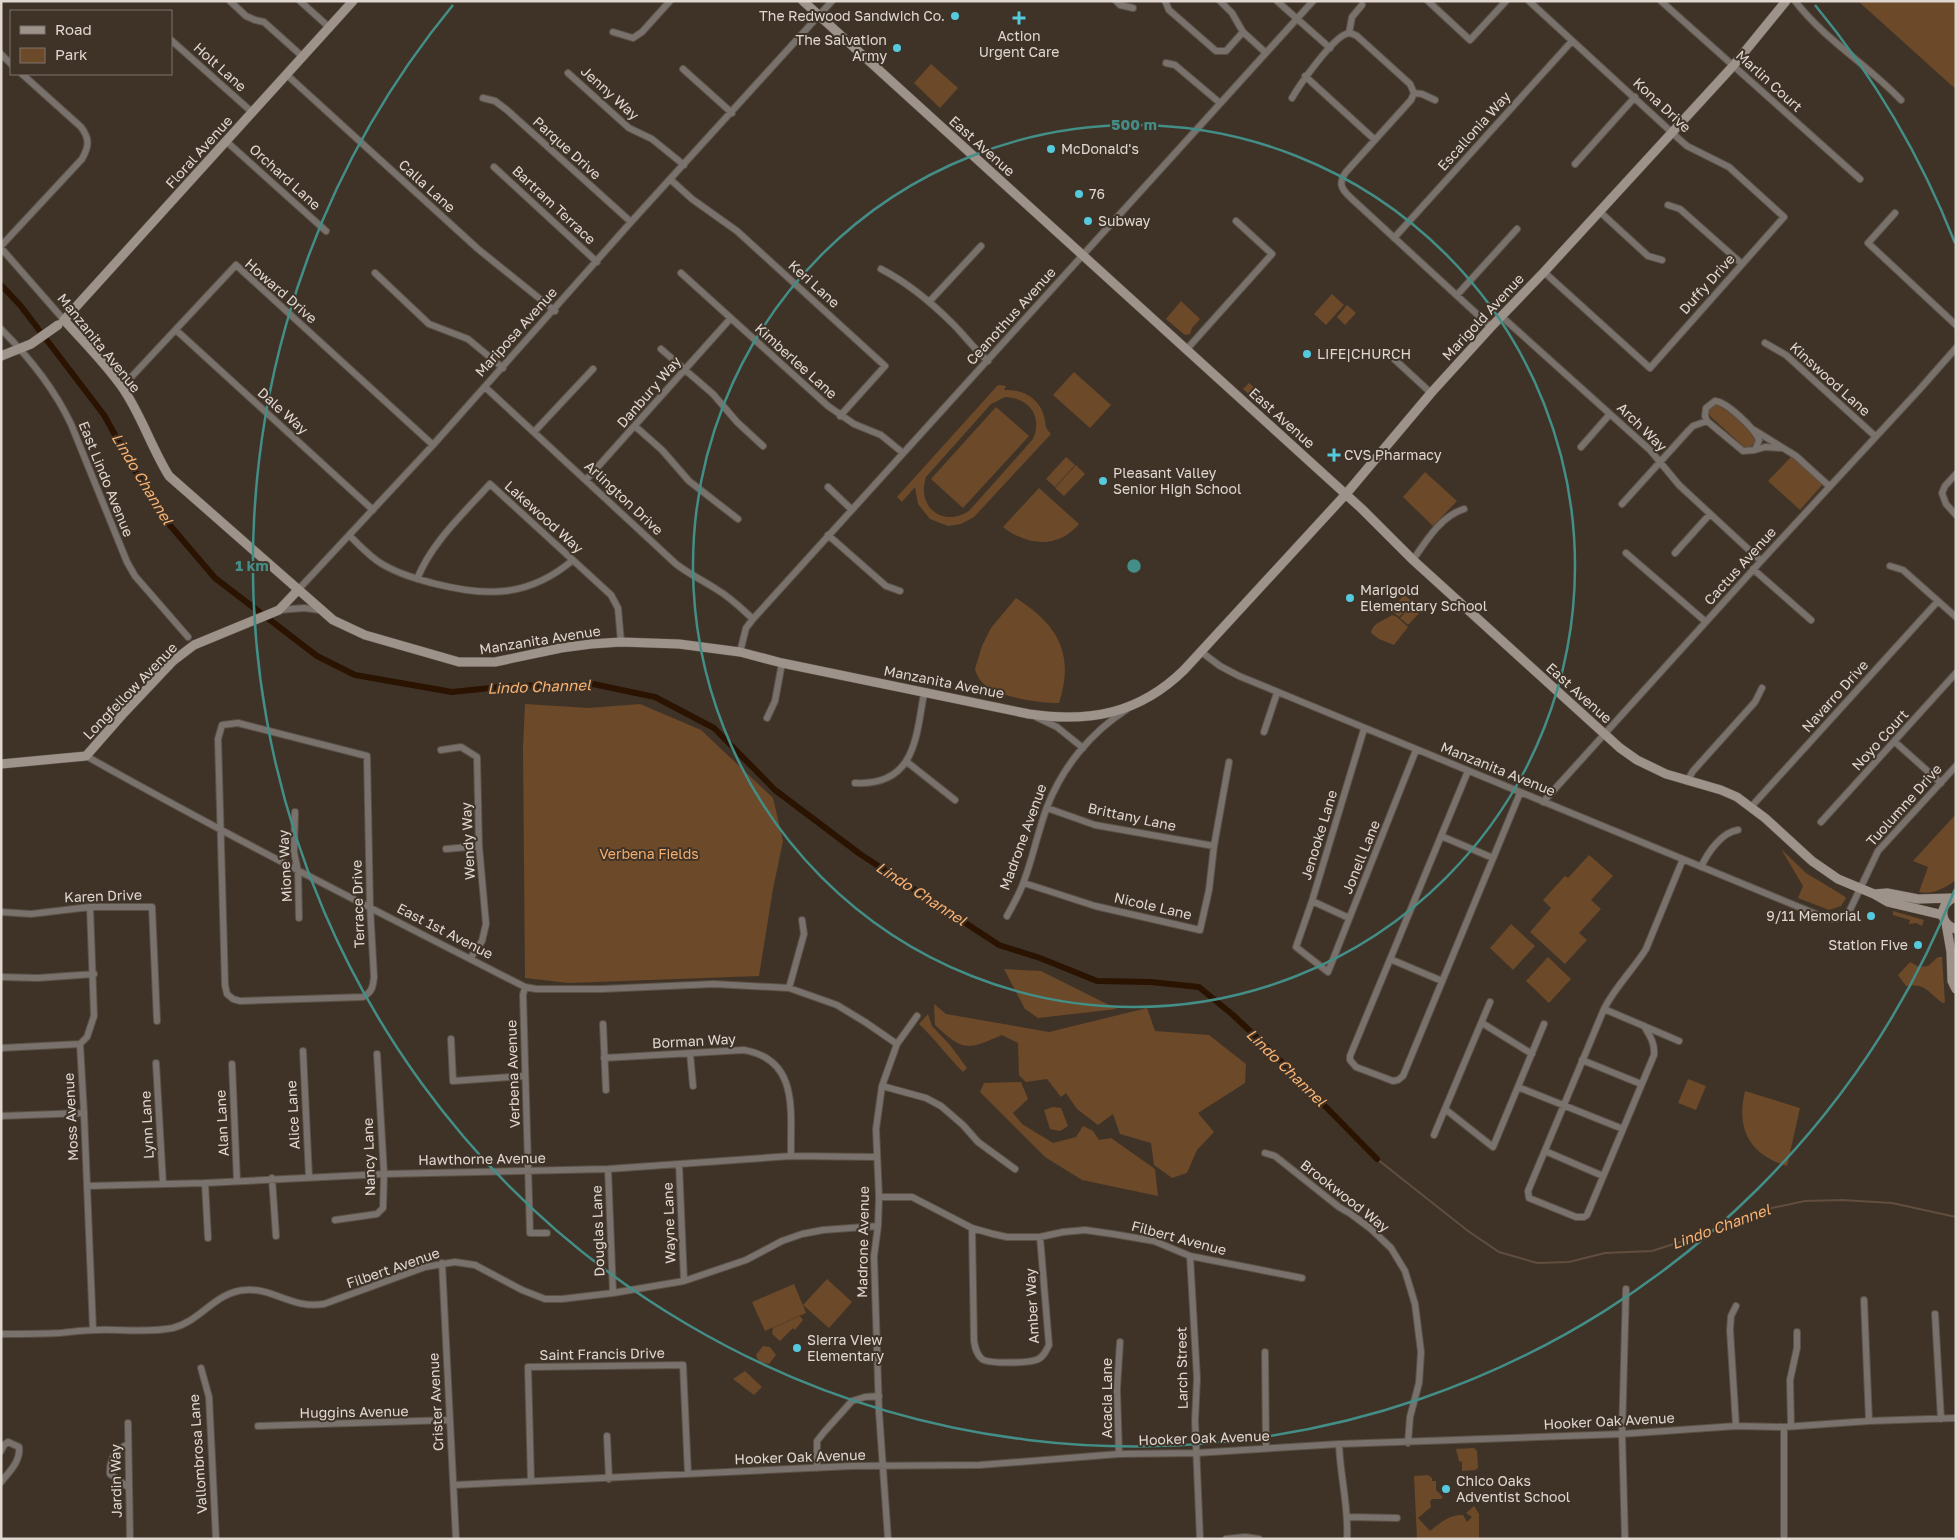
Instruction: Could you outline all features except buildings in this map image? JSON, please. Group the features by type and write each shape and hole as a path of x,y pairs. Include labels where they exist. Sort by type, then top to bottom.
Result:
{"street":[{"path":"230,1 246,16 264,22 303,57"},
{"path":"300,1 330,28"},
{"name":"Floral Avenue","path":"1,356 30,344 61,322 227,142 353,1"},
{"path":"612,32 634,38 642,32 670,1"},
{"name":"East Avenue","path":"802,1 1346,494 1413,560 1604,735 1637,760 1659,771 1721,790 1751,807 1825,871 1888,902 1944,919 1956,929"},
{"name":"Mariposa Avenue","path":"191,641 234,630 279,610 350,536 485,388 631,222 832,1"},
{"path":"1116,1 1120,5 1133,8"},
{"path":"1165,1 1169,10 1216,50 1226,51 1243,32"},
{"path":"1220,1 1232,13 1243,32 1266,53"},
{"path":"1277,1 1330,48"},
{"name":"Ceanothus Avenue","path":"740,652 746,628 753,619 1313,1"},
{"path":"1428,1 1470,40 1506,1"},
{"name":"Kona Drive","path":"1529,1 1687,146 1729,168 1784,217"},
{"name":"Marlin Court","path":"1661,1 1860,180"},
{"name":"Marigold Avenue","path":"1200,651 1346,494 1431,393 1501,316 1544,272 1733,66 1786,1"},
{"path":"1794,1 1838,45 1901,100"},
{"path":"1349,33 1352,17 1362,6"},
{"path":"1292,98 1306,76 1330,48 1344,35 1349,33 1357,36 1410,84 1414,92 1411,100 1346,172 1340,182 1344,191 1491,327"},
{"name":"Holt Lane","path":"172,41 252,113"},
{"name":"Escallonia Way","path":"1394,238 1572,41"},
{"path":"1,54 10,63"},
{"path":"1166,63 1175,64 1220,103"},
{"path":"683,69 732,113"},
{"name":"Jenny Way","path":"568,73 629,128 652,139 684,165"},
{"path":"1,247 82,159 88,148 87,136 81,127 23,75"},
{"name":"Calla Lane","path":"287,75 483,254 554,311"},
{"path":"1306,76 1375,140"},
{"path":"1414,92 1435,100"},
{"name":"Parque Drive","path":"482,98 495,101 507,110 631,222"},
{"path":"1575,164 1635,98"},
{"name":"Orchard Lane","path":"227,142 326,231"},
{"name":"Bartram Terrace","path":"494,167 597,262"},
{"name":"Keri Lane","path":"671,180 692,199 737,231 885,366 840,416"},
{"path":"1668,205 1680,209 1742,264"},
{"path":"1599,211 1648,256 1662,260"},
{"path":"1895,213 1868,243 1956,325"},
{"name":"Duffy Drive","path":"1544,272 1650,368 1784,217"},
{"path":"1187,349 1272,254 1236,221"},
{"path":"1457,295 1517,229"},
{"path":"929,302 981,246"},
{"name":"Manzanita Avenue","path":"1,247 61,322 122,387 169,476 320,610 333,620 365,635 460,662 495,662 561,648 621,642 679,644 740,652 782,663 1029,714 1053,717 1093,716 1133,706"},
{"name":"Howard Drive","path":"122,387 236,265 433,445"},
{"path":"881,269 902,280 929,302 952,322 988,361"},
{"path":"374,273 429,324 468,339 502,368"},
{"name":"Kimberlee Lane","path":"681,274 840,416 880,435 903,453"},
{"name":"Arch Way","path":"1501,316 1650,450 1674,481 1761,561"},
{"name":"Danbury Way","path":"586,480 636,427 684,369 730,319"},
{"name":"East Lindo Avenue","path":"1,329 20,349 61,404 71,424 127,562 135,576 191,641"},
{"name":"Dale Way","path":"176,330 374,510"},
{"name":"Kinswood Lane","path":"1765,343 1786,355 1876,436"},
{"name":"Cactus Avenue","path":"1543,802 1956,348"},
{"path":"661,349 713,394 737,422 763,446"},
{"path":"1393,358 1431,393"},
{"path":"534,432 593,369"},
{"name":"Arlington Drive","path":"485,388 676,564 723,594 753,619"},
{"path":"1788,450 1772,447 1743,451 1707,420 1705,416 1706,408 1712,402 1720,401 1753,430 1788,450 1829,486"},
{"path":"1581,447 1610,414"},
{"path":"1622,504 1693,426 1707,420"},
{"path":"636,427 662,450 689,481 738,519"},
{"path":"1753,430 1758,440 1755,450"},
{"path":"1956,474 1945,486 1943,498 1956,515"},
{"name":"Lakewood Way","path":"417,579 424,563 439,541 490,484 611,596 618,608 621,642"},
{"path":"828,486 852,510"},
{"path":"1413,560 1436,529 1450,516 1464,509"},
{"path":"1675,553 1710,514"},
{"path":"828,535 886,586 900,591"},
{"path":"350,536 380,563 397,572 465,591 486,593 508,591 544,580 559,572 573,560"},
{"path":"1626,553 1706,622"},
{"path":"1890,566 1903,570 1956,617"},
{"path":"1753,569 1810,620"},
{"name":"Navarro Drive","path":"1751,807 1938,601"},
{"path":"279,610 304,608 320,610"},
{"name":"Longfellow Avenue","path":"86,756 191,641"},
{"name":"Manzanita Avenue","path":"1200,651 1220,666 1278,693 1820,917 1836,919 1848,914 1860,889"},
{"name":"Madrone Avenue","path":"1008,916 1024,883 1047,808 1056,786 1082,748 1111,721 1170,684 1200,651"},
{"path":"766,718 774,700 782,663"},
{"name":"Noyo Court","path":"1821,822 1956,673"},
{"path":"1687,781 1693,771 1755,702 1762,688"},
{"path":"855,783 870,784 880,781 899,770 907,762 913,745 924,693"},
{"path":"1264,732 1278,693"},
{"path":"1029,714 1057,727 1082,748"},
{"name":"Terrace Drive","path":"238,723 367,756 370,906 374,977 370,993 363,997 240,1001 233,999 227,994 225,985 221,829 218,739 222,725 238,723"},
{"name":"Jenooke Lane","path":"1328,972 1296,947 1312,901 1364,729"},
{"path":"1895,742 1941,783"},
{"name":"Wendy Way","path":"441,750 461,747 478,757 480,846 486,924 482,941 470,959"},
{"name":"Jonell Lane","path":"1328,972 1416,750"},
{"path":"1,764 86,756"},
{"name":"East 1st Avenue","path":"86,756 298,871 370,906 452,952 470,959 524,987 536,989 602,989 714,984 789,988 837,1005 897,1044"},
{"path":"907,762 955,800"},
{"name":"Nicole Lane","path":"1024,883 1095,906 1200,930 1209,890 1214,846 1228,762"},
{"name":"Tuolumne Drive","path":"1860,889 1878,851 1956,766"},
{"path":"1468,771 1350,1056 1352,1064 1356,1067 1393,1081 1402,1076 1520,793"},
{"name":"Brittany Lane","path":"1047,808 1095,825 1214,846"},
{"name":"Mione Way","path":"295,812 294,852 298,871 299,918"},
{"path":"1701,867 1710,852 1729,831 1738,830"},
{"path":"1441,836 1493,858"},
{"path":"446,849 480,846"},
{"path":"1644,1026 1651,1038 1654,1055 1587,1215 1576,1217 1529,1198 1528,1191 1604,1009 1612,994 1639,961 1646,949 1683,860"},
{"name":"East Avenue","path":"1874,894 1887,893 1918,899 1955,897"},
{"path":"1955,897 1944,906 1944,919 1951,952 1952,981 1956,989"},
{"path":"1312,901 1349,918"},
{"path":"1,1048 80,1044 87,1037 94,1016 94,974 90,907"},
{"name":"Karen Drive","path":"1,912 31,914 90,907 152,907 157,1021"},
{"path":"789,988 804,934 802,920"},
{"path":"1390,959 1442,981"},
{"path":"1,977 38,978 94,974"},
{"name":"Verbena Avenue","path":"524,987 524,1076 530,1233 547,1232"},
{"path":"1434,1135 1490,1002"},
{"path":"1604,1009 1679,1041"},
{"name":"Madrone Avenue","path":"888,1539 879,1396 874,1256 879,1197 876,1129 882,1086 897,1044 918,1016"},
{"path":"1482,1023 1532,1054"},
{"path":"603,1024 606,1090"},
{"path":"1445,1109 1493,1147 1544,1024"},
{"path":"451,1039 453,1081 524,1076"},
{"name":"Moss Avenue","path":"80,1044 94,1330"},
{"name":"Borman Way","path":"604,1058 744,1050 765,1056 773,1062 786,1079 789,1089 791,1156"},
{"name":"Alice Lane","path":"303,1051 309,1177"},
{"path":"690,1053 693,1086"},
{"name":"Nancy Lane","path":"336,1220 377,1214 384,1208 384,1174 377,1054"},
{"path":"1582,1060 1641,1084"},
{"name":"Lynn Lane","path":"156,1063 163,1184"},
{"name":"Alan Lane","path":"232,1064 237,1182"},
{"path":"882,1086 926,1098 941,1106 963,1125 978,1142 1015,1169"},
{"path":"1518,1087 1623,1129"},
{"path":"1,1116 84,1113"},
{"path":"1544,1151 1603,1176"},
{"name":"Brookwood Way","path":"1265,1153 1275,1156 1338,1207 1371,1229 1391,1248 1404,1271 1415,1304 1421,1352 1420,1382 1410,1417 1408,1443"},
{"name":"Hawthorne Avenue","path":"87,1186 237,1182 272,1178 384,1174 608,1169 791,1156 877,1157"},
{"name":"Wayne Lane","path":"679,1164 684,1281"},
{"name":"Douglas Lane","path":"608,1169 614,1293"},
{"path":"272,1178 276,1236"},
{"path":"205,1183 208,1238"},
{"name":"Filbert Avenue","path":"879,1197 912,1197 972,1228 1007,1237 1040,1237 1085,1230 1154,1241 1190,1256 1302,1278"},
{"name":"Filbert Avenue","path":"1,1334 173,1328 192,1319 227,1294 247,1290 266,1293 301,1305 312,1306 324,1304 442,1263 455,1262 474,1265 522,1290 545,1299 614,1293 684,1281 746,1260 782,1241 802,1234 823,1230 878,1226"},
{"name":"Amber Way","path":"972,1228 974,1341 976,1352 982,1360 990,1363 1036,1360 1045,1352 1049,1345 1040,1237"},
{"name":"Larch Street","path":"1190,1256 1197,1378 1195,1421 1200,1539"},
{"name":"Crister Avenue","path":"442,1263 456,1539"},
{"path":"1625,1539 1622,1434 1626,1289"},
{"path":"1864,1300 1869,1421"},
{"path":"1736,1306 1731,1316 1730,1330 1736,1426"},
{"path":"1935,1314 1941,1419"},
{"path":"1784,1537 1790,1380 1797,1348 1797,1332"},
{"name":"Acacia Lane","path":"1120,1342 1117,1390 1120,1454"},
{"path":"1265,1352 1266,1448"},
{"name":"Saint Francis Drive","path":"530,1481 528,1367 683,1365 688,1474"},
{"name":"Vallombrosa Lane","path":"201,1368 209,1396 216,1539"},
{"path":"817,1468 817,1441 825,1430 852,1401 865,1397 879,1396"},
{"name":"Hooker Oak Avenue","path":"454,1485 817,1468 980,1465 1120,1454 1196,1453 1338,1444 1622,1434 1736,1426 1788,1426 1956,1418"},
{"name":"Huggins Avenue","path":"258,1426 450,1420"},
{"name":"Jardin Way","path":"128,1422 130,1539"},
{"path":"607,1436 609,1479"},
{"path":"1,1451 8,1442 19,1447 20,1452 18,1460 1,1482"},
{"path":"128,1444 118,1450 112,1459 110,1470 110,1474 128,1487"},
{"path":"1338,1444 1340,1473 1348,1518 1347,1539"},
{"path":"1348,1518 1397,1518"},
{"path":"1226,1539 1245,1537 1259,1539"}],"green space":[{"path":"1858,1 1956,1 1956,89 1950,84"},
{"path":"931,64 958,88 940,108 914,83"},
{"path":"1332,294 1344,305 1326,325 1314,314"},
{"path":"1181,301 1200,319 1192,328 1190,334 1185,335 1166,319"},
{"path":"1347,305 1356,313 1345,325 1337,317"},
{"path":"1074,372 1111,405 1090,428 1053,395"},
{"path":"1249,383 1265,397 1259,403 1243,389"},
{"path":"998,385 1006,386 1004,390 1017,391 1029,396 1042,410 1046,427 1051,434 974,517 961,524 948,526 930,519 918,504 915,487 902,502 897,497","holes":["1005,397 1014,398 1027,405 1035,416 1036,431 1033,439 969,511 959,516 950,517 941,516 934,512 928,505 925,497 926,477 991,404"]},
{"path":"1714,404 1731,414 1749,431 1755,441 1752,446 1743,446 1710,416 1708,409"},
{"path":"996,407 1029,436 963,508 931,479"},
{"path":"1792,456 1823,484 1800,510 1768,481"},
{"path":"1066,457 1075,465 1055,487 1046,479"},
{"path":"1076,465 1085,474 1064,496 1055,488"},
{"path":"1425,472 1457,501 1433,526 1403,497"},
{"path":"1039,488 1079,524 1062,538 1042,542 1032,541 1022,538 1003,527"},
{"path":"1404,595 1413,602 1399,617 1391,610"},
{"path":"1016,598 1043,619 1059,642 1064,655 1065,670 1059,703 1040,702 1005,695 986,686 976,673 975,669 982,646 991,628"},
{"path":"1413,603 1422,610 1408,625 1400,618"},
{"path":"1392,615 1408,627 1394,645 1379,639 1371,633 1376,624"},
{"name":"Verbena Fields","path":"525,704 589,708 640,704 701,730 773,798 783,841 759,976 569,983 525,978 523,748"},
{"path":"1956,814 1956,880 1939,890 1929,893 1919,892 1928,867 1913,861"},
{"path":"1781,849 1806,873 1844,896 1846,898 1841,906 1829,910 1798,898 1803,886"},
{"path":"1589,855 1613,876 1591,900 1601,909 1579,933 1587,940 1565,964 1530,932 1551,908 1543,900 1565,876 1568,878"},
{"path":"1893,911 1924,920 1922,926 1916,923 1909,924 1910,920 1893,915"},
{"path":"1511,924 1535,946 1513,970 1490,948"},
{"path":"1548,957 1571,979 1549,1003 1526,981"},
{"path":"1938,957 1942,957 1945,1002 1943,1003 1923,987 1906,986 1898,975 1910,962 1919,967 1928,966"},
{"path":"1004,969 1041,971 1117,1009 1038,1018 1025,1009"},
{"path":"934,1004 946,1014 1049,1032 1147,1008 1155,1031 1209,1035 1246,1064 1245,1083 1198,1113 1214,1132 1197,1150 1187,1173 1172,1178 1154,1165 1151,1143 1120,1134 1113,1114 1098,1125 1077,1109 1066,1093 1061,1097 1047,1079 1026,1082 1019,1075 1018,1043 1002,1035 973,1046 960,1044 935,1025"},
{"path":"928,1014 932,1026 950,1045 967,1068 963,1072 919,1024"},
{"path":"1688,1079 1706,1086 1696,1110 1678,1103"},
{"path":"1021,1082 1028,1099 1013,1113 1022,1124 1053,1143 1076,1137 1083,1126 1093,1131 1099,1140 1111,1138 1155,1169 1158,1196 1082,1180 1045,1157 980,1092 984,1083"},
{"path":"1745,1091 1800,1108 1787,1166 1763,1155 1748,1138 1742,1117"},
{"path":"1053,1107 1061,1108 1068,1126 1060,1131 1050,1129 1044,1110"},
{"path":"827,1279 852,1302 829,1328 803,1305"},
{"path":"794,1284 806,1313 765,1331 752,1302"},
{"path":"800,1316 803,1320 795,1330 793,1328 780,1341 772,1334 773,1328"},
{"path":"763,1346 770,1347 776,1355 769,1364 761,1362 756,1355"},
{"path":"745,1371 762,1387 754,1395 733,1379"},
{"path":"1474,1448 1477,1451 1478,1468 1462,1471 1462,1462 1459,1461 1456,1449"},
{"path":"1428,1475 1432,1478 1432,1481 1436,1481 1436,1490 1443,1497 1441,1499 1432,1499 1430,1502 1431,1507 1418,1518 1430,1531 1445,1520 1458,1515 1463,1515 1467,1522 1472,1517 1466,1513 1474,1506 1479,1514 1479,1539 1417,1539 1414,1476"}],"waterway":[{"name":"Lindo Channel","path":"1,285 20,305 104,415 135,471 168,523 215,578 317,656 355,675 452,692 511,686 593,684 655,697 714,728 775,790 860,854 999,945 1040,958 1097,981 1151,982 1199,987 1233,1015 1268,1048 1377,1159"},
{"name":"Lindo Channel","path":"1377,1159 1468,1231 1499,1252 1537,1263 1569,1262 1605,1253 1652,1251 1708,1233 1758,1211 1805,1201 1842,1200 1892,1203 1956,1217"}],"place":[{"name":"The Redwood Sandwich Co.","path":"955,16"},
{"name":"Action Urgent Care","path":"1019,18"},
{"name":"The Salvation Army","path":"897,48"},
{"name":"McDonald's","path":"1051,149"},
{"name":"76","path":"1079,194"},
{"name":"Subway","path":"1088,221"},
{"name":"LIFE|CHURCH","path":"1307,354"},
{"name":"CVS Pharmacy","path":"1334,455"},
{"name":"Pleasant Valley Senior High School","path":"1103,481"},
{"name":"Marigold Elementary School","path":"1350,598"},
{"name":"9/11 Memorial","path":"1871,916"},
{"name":"Station Five","path":"1918,945"},
{"name":"Sierra View Elementary","path":"797,1348"},
{"name":"Chico Oaks Adventist School","path":"1446,1489"}]}
